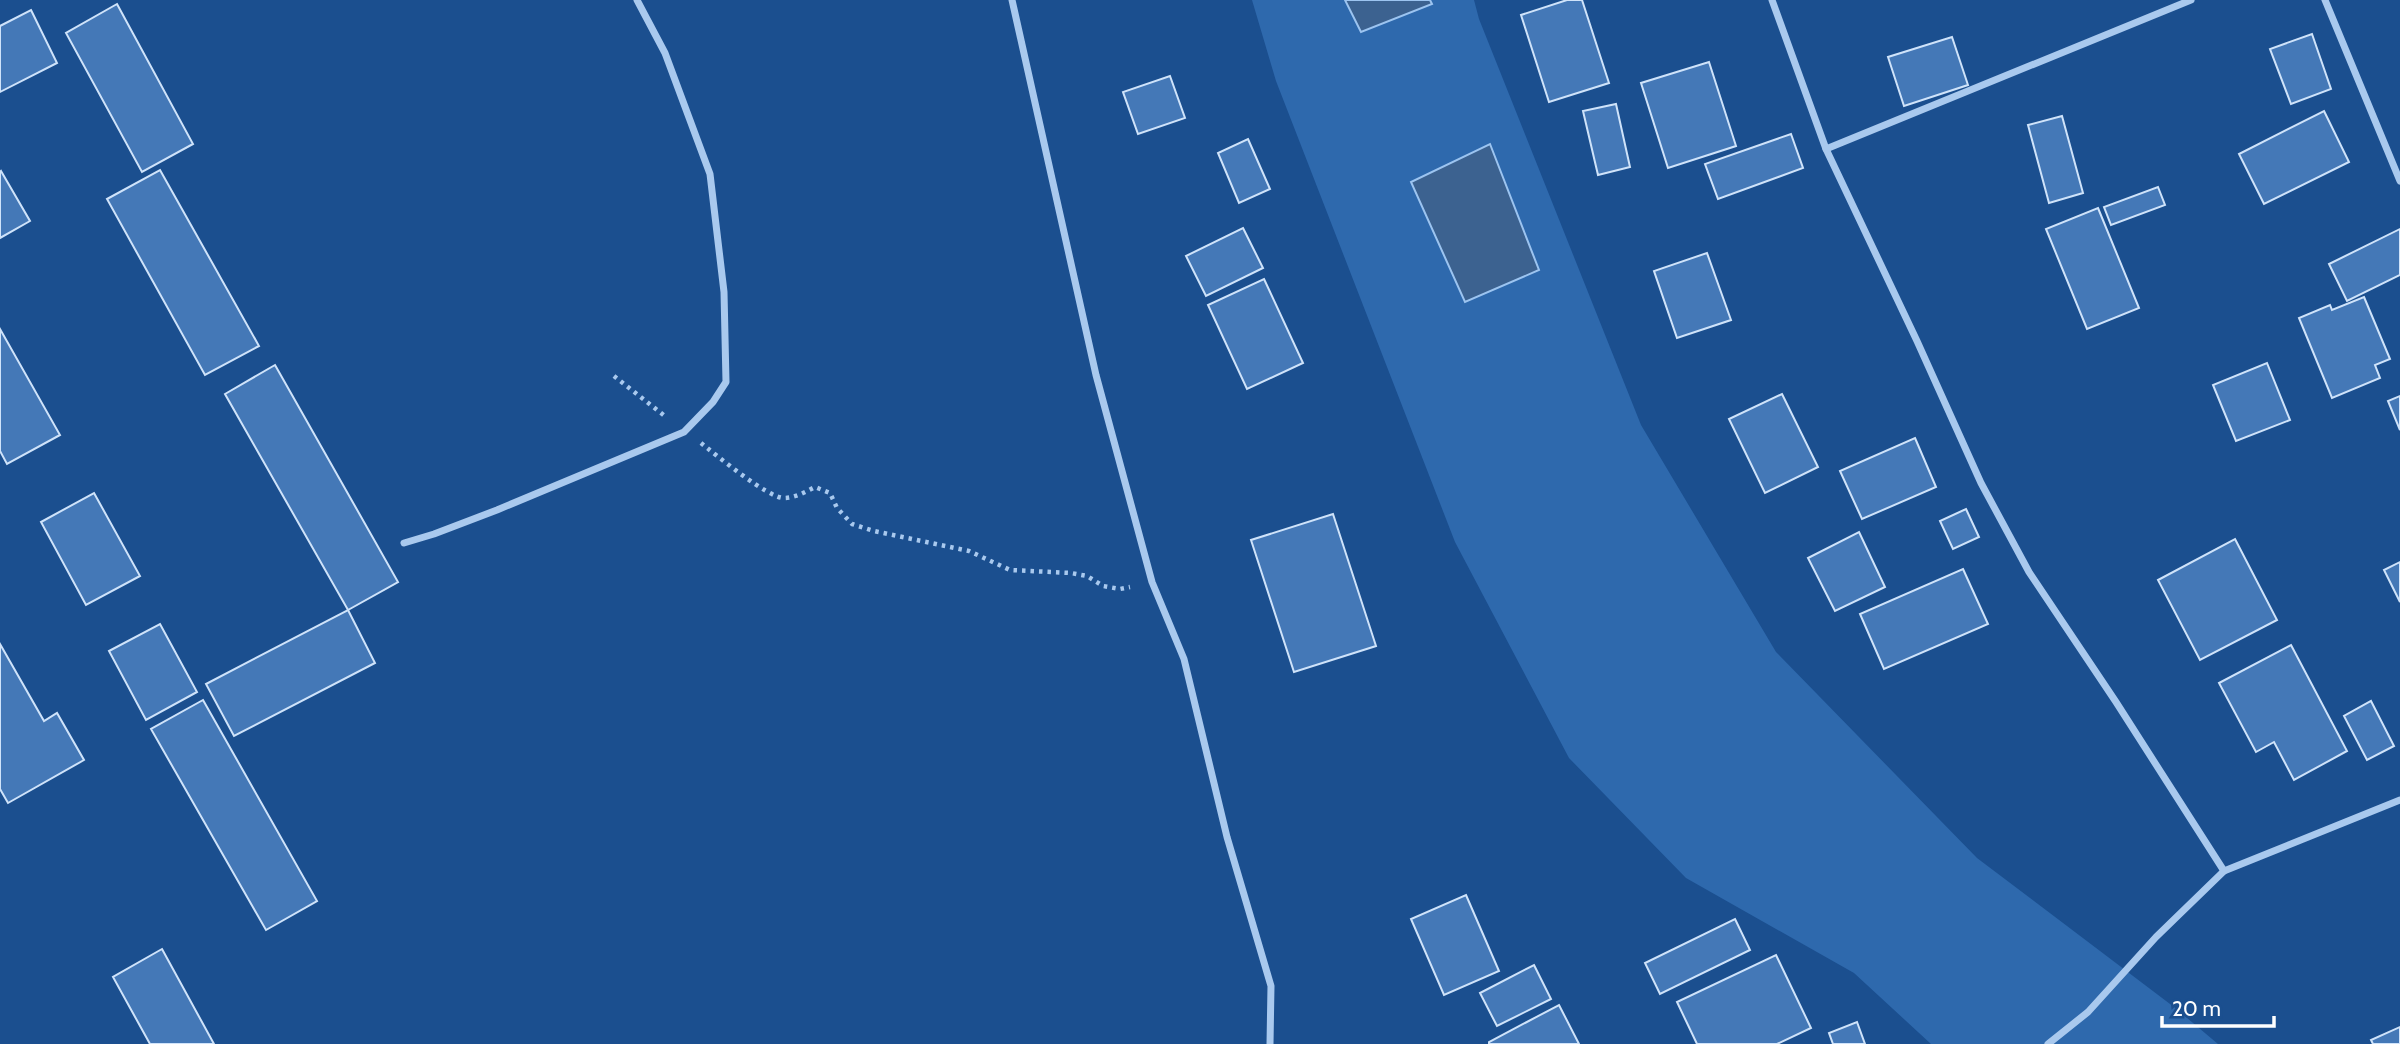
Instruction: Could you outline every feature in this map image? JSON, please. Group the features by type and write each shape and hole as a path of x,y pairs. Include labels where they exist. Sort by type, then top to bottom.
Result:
{"street":[{"path":"404,543 498,510 684,432 713,402 726,382 724,292 710,174 665,53 637,0"},
{"path":"1012,0 1096,375 1152,582 1184,659 1227,837 1271,986 1270,1044"},
{"path":"1772,0 1826,149 1981,483 2029,572 2224,871"},
{"path":"1826,149 2191,0"},
{"path":"2325,0 2400,181"},
{"path":"2048,1044 2088,1012 2156,937 2224,871 2400,800"}],"path":[{"path":"614,376 684,432 756,484 781,498 797,496 815,487 830,493 837,508 852,524 969,551 1010,570 1071,573 1087,576 1103,586 1120,589 1152,582"}],"shaded area":[{"path":"1252,0 1345,0 1361,32 1432,3 1430,0 1474,0 1479,19 1641,425 1776,652 1977,858 2174,1007 2218,1044 1931,1044 1854,973 1686,878 1569,758 1455,542 1276,81"},
{"path":"1345,0 1430,0 1432,4 1361,32"},
{"path":"1490,144 1539,270 1465,302 1411,182"}],"building":[{"path":"1567,0 1582,0 1609,83 1549,102 1521,15"},
{"path":"117,4 193,144 142,172 66,33"},
{"path":"31,10 57,63 0,92 0,26"},
{"path":"2312,34 2331,89 2291,104 2270,49"},
{"path":"1952,37 1968,85 1904,106 1888,57"},
{"path":"1709,62 1736,146 1668,168 1641,83"},
{"path":"1170,76 1185,118 1138,134 1123,92"},
{"path":"1616,104 1630,167 1598,175 1583,111"},
{"path":"2324,111 2349,162 2264,204 2239,154"},
{"path":"2062,116 2083,193 2049,203 2028,125"},
{"path":"1791,134 1803,168 1718,199 1705,164"},
{"path":"1248,139 1270,189 1239,203 1218,153"},
{"path":"160,170 259,346 205,375 107,199"},
{"path":"0,172 30,221 0,238"},
{"path":"2158,187 2165,205 2111,225 2104,207"},
{"path":"2098,208 2139,308 2087,329 2046,229"},
{"path":"1243,228 1263,268 1206,296 1186,256"},
{"path":"2400,229 2400,275 2347,301 2329,264"},
{"path":"1707,253 1731,320 1677,338 1654,271"},
{"path":"1264,279 1303,363 1247,389 1208,305"},
{"path":"2364,297 2390,359 2375,365 2380,378 2332,398 2299,318 2330,305 2332,310"},
{"path":"0,329 60,435 7,464 0,451"},
{"path":"2267,363 2290,420 2236,441 2213,385"},
{"path":"275,365 398,582 348,610 225,394"},
{"path":"1782,394 1818,467 1765,493 1729,419"},
{"path":"2400,396 2400,430 2388,401"},
{"path":"1915,438 1936,487 1862,519 1840,471"},
{"path":"94,493 140,576 86,605 41,522"},
{"path":"1966,509 1979,537 1953,549 1940,521"},
{"path":"1333,514 1376,646 1294,672 1251,540"},
{"path":"1859,532 1885,587 1835,611 1808,558"},
{"path":"2235,539 2277,620 2200,660 2158,580"},
{"path":"2400,562 2400,602 2384,570"},
{"path":"1963,569 1988,624 1884,669 1860,614"},
{"path":"348,610 375,663 234,736 206,684"},
{"path":"160,624 197,692 146,720 109,651"},
{"path":"0,644 44,721 57,713 84,760 8,803 0,789"},
{"path":"2291,645 2347,751 2294,780 2274,742 2256,752 2219,683"},
{"path":"203,700 317,901 266,930 151,729"},
{"path":"2371,701 2394,746 2367,760 2344,716"},
{"path":"1466,895 1499,971 1444,995 1411,919"},
{"path":"1735,919 1750,950 1660,994 1645,963"},
{"path":"162,949 214,1044 150,1044 113,977"},
{"path":"1776,955 1811,1028 1777,1044 1697,1044 1677,1002"},
{"path":"1534,965 1551,999 1497,1026 1480,993"},
{"path":"1559,1005 1579,1044 1489,1044 1489,1042"},
{"path":"1857,1022 1865,1044 1833,1044 1829,1033"},
{"path":"2400,1027 2400,1044 2373,1044 2371,1040"}]}
